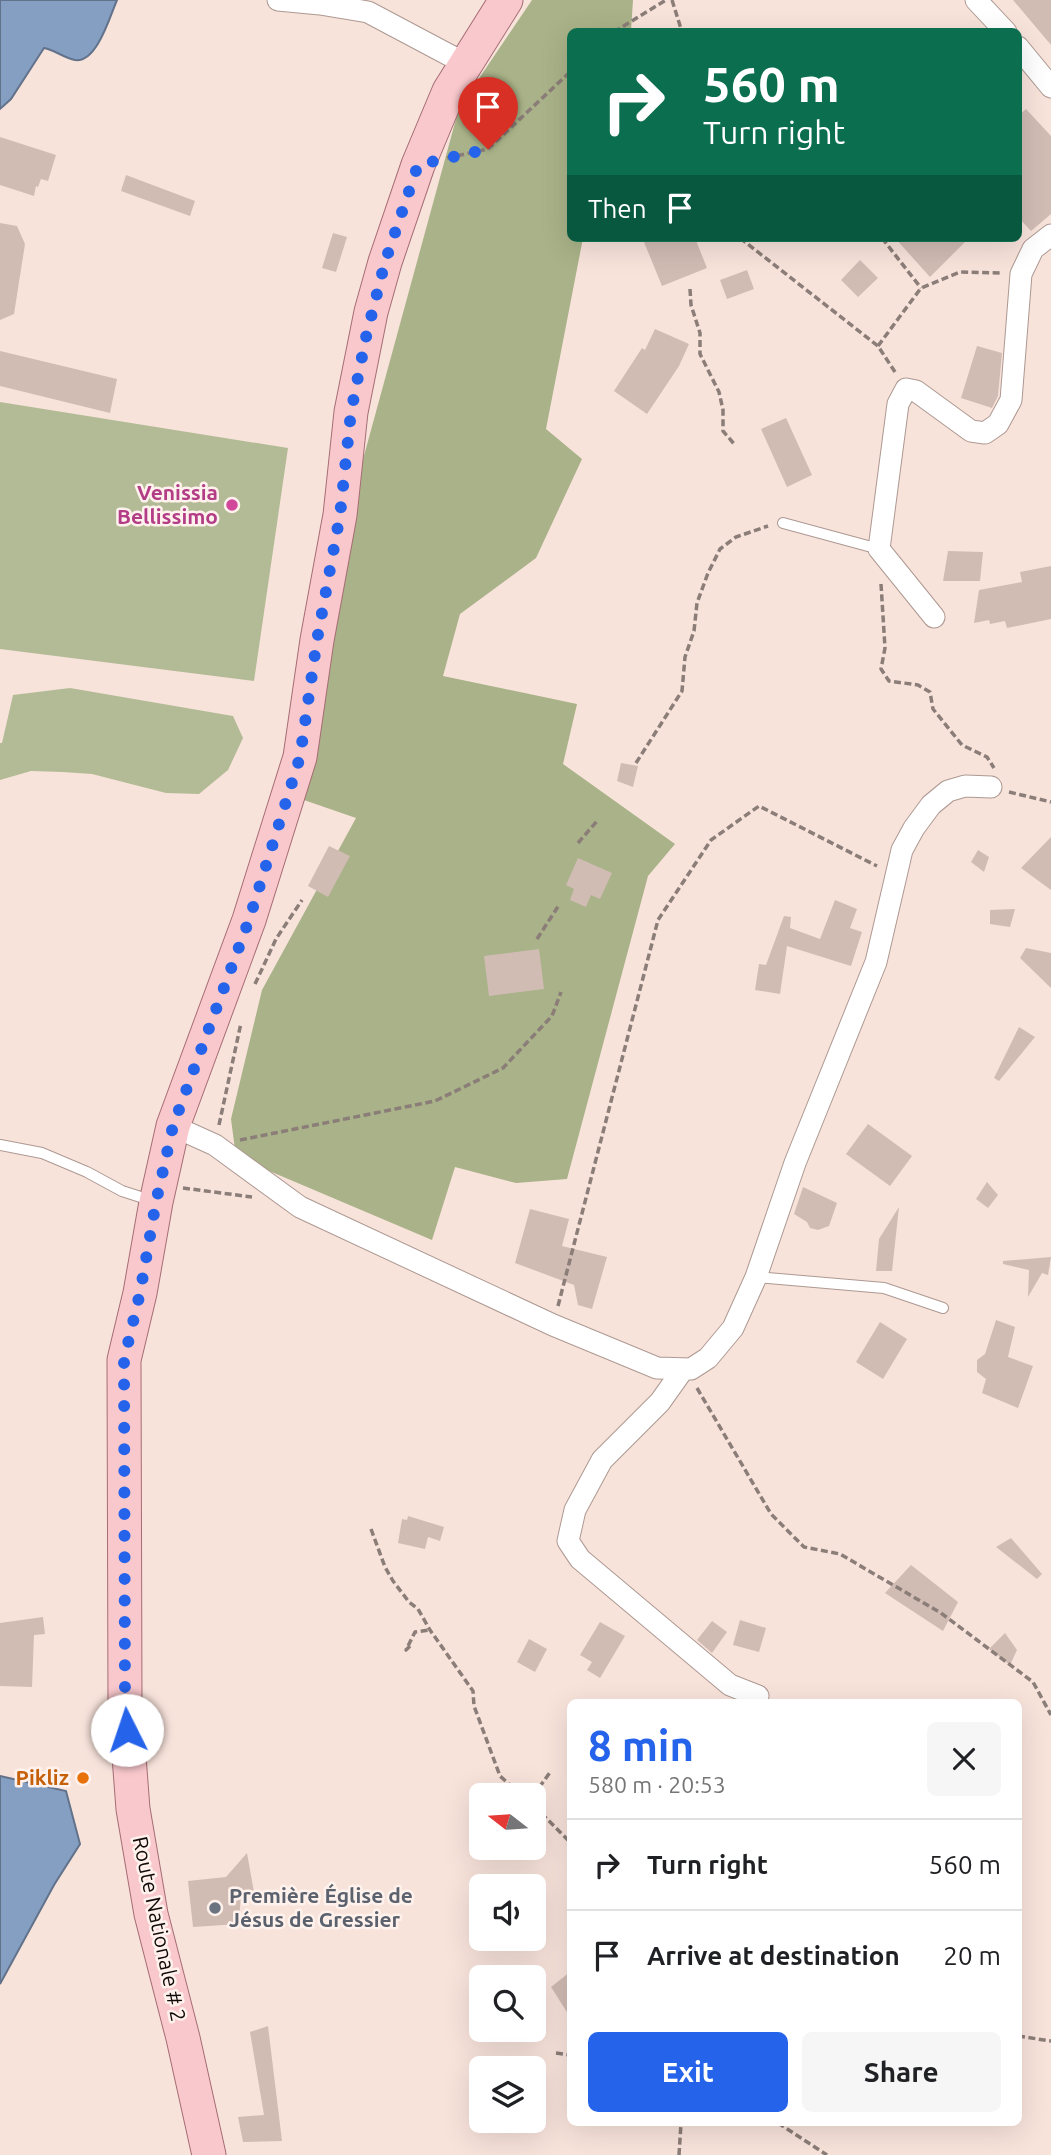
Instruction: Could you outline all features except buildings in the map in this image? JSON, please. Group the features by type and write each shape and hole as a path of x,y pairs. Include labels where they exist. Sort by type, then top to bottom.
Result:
{"main road":[{"name":"Route Nationale # 2","path":"209,2155 151,1914 133,1809 125,1704 124,1360 173,1126 249,920 300,757 317,640 340,515 351,412 385,262 418,165 449,91 506,0"}],"street":[{"path":"278,0 368,12 466,64"},
{"path":"976,0 1002,28"},
{"path":"1022,52 1051,88"},
{"path":"934,617 879,549 898,404 906,389 916,391 971,431 985,433 998,424 1011,400 1021,274 1033,249 1051,235"},
{"path":"758,1696 730,1685 580,1559 568,1541 575,1510 602,1460 660,1402 686,1370 708,1358 733,1328 756,1277 795,1163 876,962 895,874 902,850 914,828 931,805 948,791 965,786 991,787"},
{"path":"173,1126 215,1145 300,1207 552,1325 657,1367 686,1370"}],"lane":[{"path":"783,523 879,549"},
{"path":"0,1146 41,1153 88,1172 122,1191 158,1194"},
{"path":"756,1277 884,1288 943,1308"}],"path":[{"path":"620,28 666,0"},
{"path":"672,0 681,28"},
{"path":"418,165 488,149 567,75"},
{"path":"745,242 878,346 906,389"},
{"path":"885,242 921,288"},
{"path":"878,346 921,288 960,272 1021,274"},
{"path":"690,289 691,305 700,333 700,354 719,391 723,431 734,445"},
{"path":"636,763 682,691 685,657 694,631 697,603 720,550 736,537 783,523"},
{"path":"879,549 886,648 881,669 890,681 918,685 930,692 933,709 962,746 988,757 995,771 991,787 1051,802"},
{"path":"552,1325 659,920 711,840 760,806 895,874"},
{"path":"578,843 597,821"},
{"path":"255,985 276,939 302,900"},
{"path":"537,939 559,905"},
{"path":"241,1020 215,1145 435,1101 503,1068 552,1016 561,992"},
{"path":"158,1194 252,1197"},
{"path":"686,1370 771,1514 804,1546 840,1554 941,1613 1033,1682 1051,1715"},
{"path":"371,1529 385,1567 409,1602 418,1609 474,1691 474,1706 500,1776 508,1783"},
{"path":"410,1646 406,1650 415,1632 430,1629"},
{"path":"542,1783 551,1771"},
{"path":"546,1818 567,1839"},
{"path":"1022,2037 1051,2041"},
{"path":"556,2053 567,2055"},
{"path":"679,2155 681,2126"},
{"path":"783,2126 827,2155"}],"green space":[{"path":"532,0 633,0 631,28 567,28 567,242 582,242 546,429 582,459 536,558 460,614 443,676 577,704 563,764 675,844 648,876 567,1179 516,1183 455,1167 432,1240 236,1157 231,1119 262,990 356,818 301,799 353,496 459,108"},
{"path":"0,402 288,448 254,681 0,649"},
{"path":"70,688 233,716 243,738 228,770 199,794 166,793 92,774 31,771 0,780 0,743 13,695"}],"water":[{"path":"0,0 117,0 102,37 90,54 75,60 44,48 11,99 0,109"},
{"path":"0,1776 66,1791 80,1844 54,1885 0,1984"}],"place":[{"name":"Venissia Bellissimo","path":"232,505"},
{"name":"Pikliz","path":"83,1778"},
{"name":"Première Église de Jésus de Gressier","path":"215,1908"}],"route":[{"path":"127,1730 124,1360 173,1126 249,920 300,757 317,640 340,515 351,412 371,312 398,220 418,165 488,149"}]}
